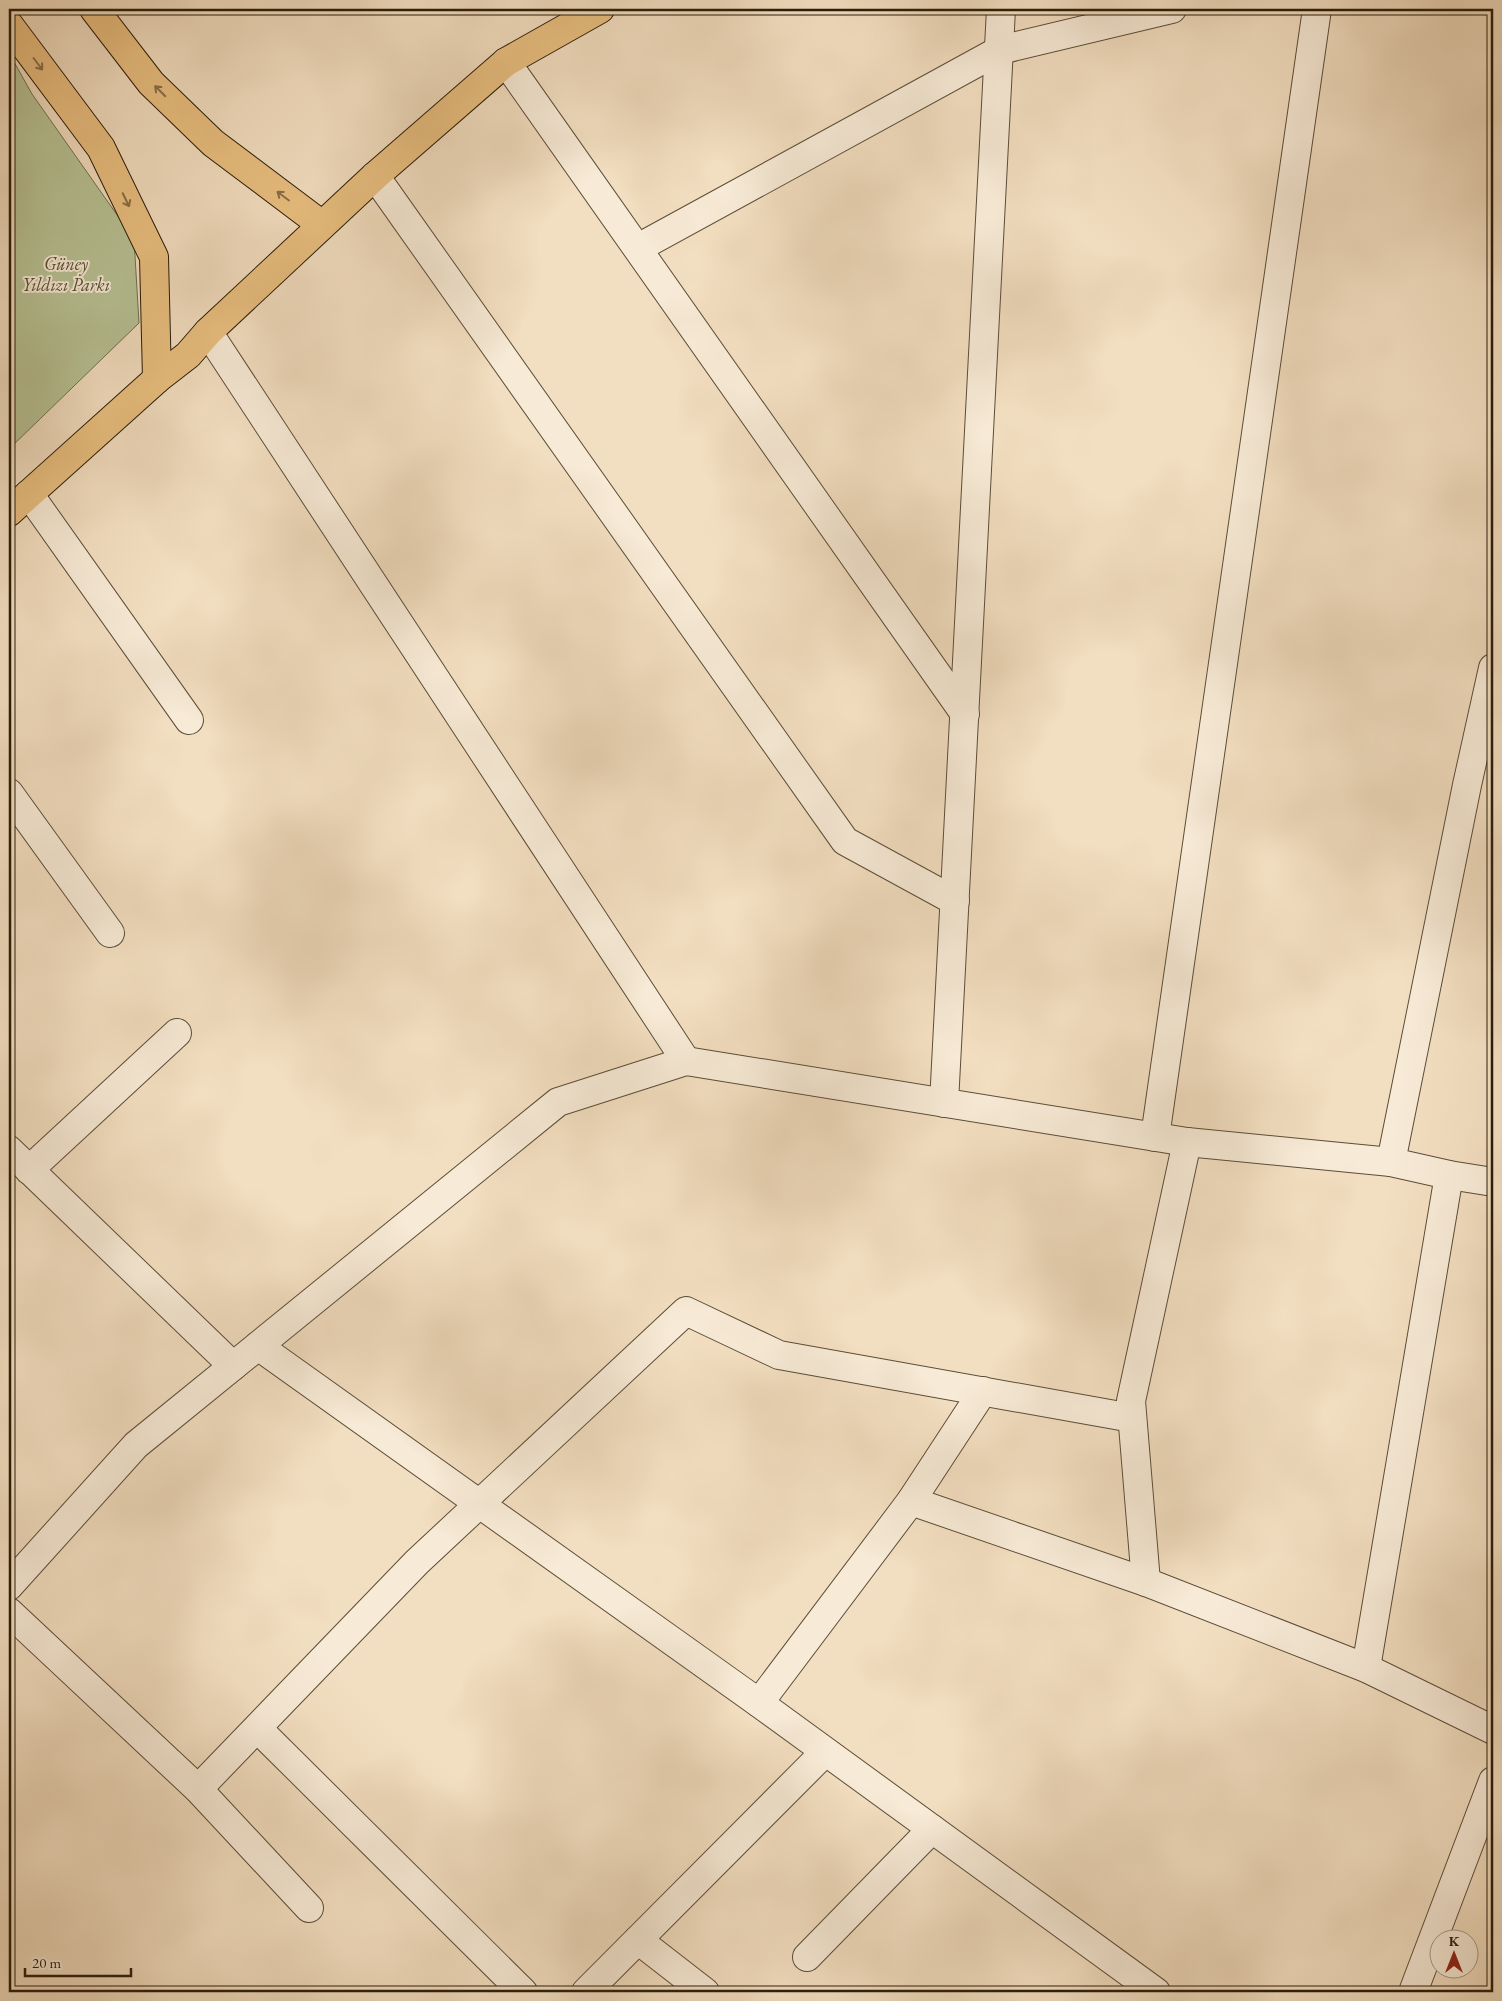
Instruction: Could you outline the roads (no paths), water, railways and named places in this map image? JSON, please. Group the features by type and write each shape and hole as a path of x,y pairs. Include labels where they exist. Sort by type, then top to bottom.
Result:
{"main road":[{"path":"94,9 151,83 213,143 322,225"},
{"path":"9,512 157,379 188,355 208,332 375,176 506,62 600,9"},
{"path":"9,25 101,148 154,257 157,379"}],"street":[{"path":"944,1103 1001,9"},
{"path":"638,248 1000,50 1172,9"},
{"path":"1155,1137 1317,9"},
{"path":"506,62 965,714"},
{"path":"375,176 845,841 955,902"},
{"path":"208,332 686,1061"},
{"path":"29,494 189,720"},
{"path":"1391,1162 1465,795 1493,668"},
{"path":"9,793 110,933"},
{"path":"29,1170 178,1033"},
{"path":"9,1586 136,1445 558,1102 686,1061 1187,1142 1391,1162 1449,1175 1493,1182"},
{"path":"1146,1582 1131,1401 1187,1142"},
{"path":"9,1150 233,1366"},
{"path":"1366,1668 1449,1175"},
{"path":"198,1789 416,1562 686,1311 779,1354 1132,1418"},
{"path":"258,1346 759,1703 1156,1992"},
{"path":"759,1703 911,1501 983,1391"},
{"path":"911,1501 1146,1582 1366,1668 1493,1730"},
{"path":"9,1612 198,1789 309,1908"},
{"path":"258,1728 523,1992"},
{"path":"586,1992 825,1752"},
{"path":"1413,1992 1493,1781"},
{"path":"807,1957 932,1829"},
{"path":"638,1940 705,1992"}],"park label":[{"name":"Güney Yıldızı Parkı","path":"66,273"}]}
